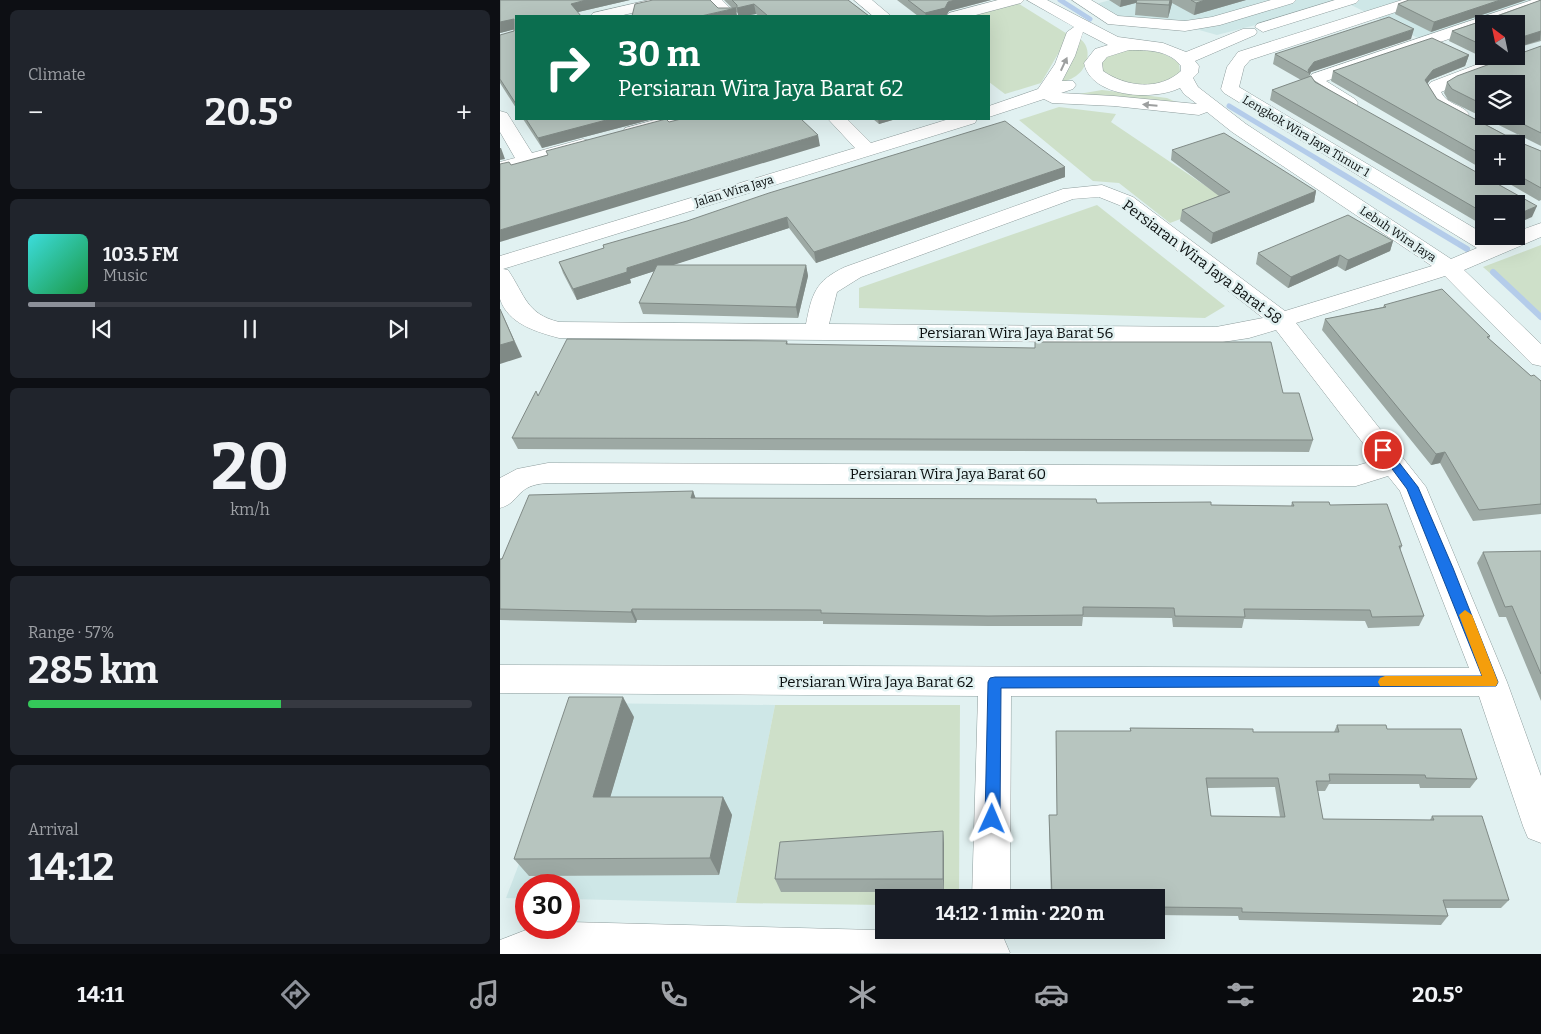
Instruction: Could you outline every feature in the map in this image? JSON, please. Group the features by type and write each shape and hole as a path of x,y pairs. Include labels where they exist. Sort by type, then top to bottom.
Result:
{"street":[{"path":"593,13 670,0"},
{"path":"713,0 729,15"},
{"path":"862,0 882,15"},
{"path":"959,15 1016,0"},
{"path":"1035,0 1056,13 1112,41 1169,50 1210,44 1351,0"},
{"path":"1085,3 1112,0"},
{"path":"1085,3 1114,21 1185,26 1214,22 1288,0"},
{"name":"Lengkok Wira Jaya Timur 1","path":"1418,0 1384,18 1244,56 1233,72 1230,89 1493,249"},
{"path":"1368,114 1320,86 1317,81 1318,78 1541,1"},
{"path":"1056,13 1060,21 1096,46 1100,77 1122,87"},
{"path":"1411,31 1453,52"},
{"path":"1048,95 1071,48 1075,32"},
{"path":"1094,32 1137,39 1210,44"},
{"path":"1186,60 1210,44"},
{"path":"1048,95 1204,108 1205,63 1211,52 1210,44"},
{"path":"1048,95 1085,76 1097,60 1129,45"},
{"path":"990,112 1048,95 1099,86 1150,89 1176,84 1189,73 1190,66 1186,60 1169,50"},
{"path":"1525,53 1533,50"},
{"path":"1469,59 1485,67"},
{"path":"1474,122 1441,105 1434,99 1432,92 1437,86 1447,81 1491,65"},
{"name":"Lebuh Wira Jaya","path":"1184,79 1204,108"},
{"name":"Lebuh Wira Jaya","path":"1150,89 1204,108 1239,128 1449,268 1541,358"},
{"path":"500,117 527,160"},
{"path":"500,168 674,120"},
{"path":"838,120 868,150"},
{"name":"Jalan Wira Jaya","path":"500,263 965,120"},
{"name":"Persiaran Wira Jaya Barat 58","path":"816,332 825,289 834,280 1070,192 1102,191 1126,201 1281,320 1412,487 1447,568 1491,682 1541,826"},
{"name":"Persiaran Wira Jaya Barat 56","path":"500,275 510,297 527,319 541,326 559,330 1216,335 1249,330 1449,268 1541,229"},
{"name":"Persiaran Wira Jaya Barat 60","path":"502,494 516,479 532,474 548,473 1356,476 1394,464"},
{"name":"Persiaran Wira Jaya Barat 62","path":"500,679 995,682 1491,682"},
{"path":"991,889 995,682"},
{"path":"514,954 531,947 562,941 990,946"}],"shaded area":[{"path":"1110,0 1541,0 1496,15 1475,15 1475,22 1422,40 1345,2 1217,35 1185,26 1114,21 1089,6"},
{"path":"580,703 775,705 736,903 580,899 580,874 515,874"},
{"path":"515,874 515,898 506,898"}],"green space":[{"path":"1016,2 1069,35 1041,83 1005,94 990,83 990,15 965,15"},
{"path":"1080,39 1087,47 1088,53 1084,68 1074,77 1057,84"},
{"path":"1126,49 1148,50 1167,55 1179,63 1180,72 1164,83 1148,86 1124,83 1101,73 1101,60 1105,56"},
{"path":"1102,90 1167,98 1185,106 1067,96"},
{"path":"1059,107 1116,114 1111,122 1228,201 1170,223 1119,183 1093,181 1019,120"},
{"path":"1097,205 1225,306 1205,318 859,308 859,288"},
{"path":"1541,245 1541,318 1483,267"},
{"path":"775,705 960,705 959,889 875,889 875,905 736,903"}],"building":[{"path":"500,0 586,0 571,4 580,15 515,15 515,102 500,79 500,35 514,31 514,19 500,22"},
{"path":"653,0 710,0 718,8 736,8 705,15 632,15 635,4"},
{"path":"732,0 848,0 868,15 767,15 754,4 737,8 737,5"},
{"path":"908,0 955,0 948,2 945,8 925,13"},
{"path":"1137,0 1170,0 1169,5 1136,3"},
{"path":"1191,0 1205,0 1196,3"},
{"path":"1409,0 1500,0 1434,22 1398,4"},
{"path":"1541,0 1541,31 1525,36 1525,15 1500,15"},
{"path":"1389,17 1414,29 1314,62 1308,70 1309,73 1275,54"},
{"path":"1475,23 1475,42 1452,31"},
{"path":"1432,38 1469,55 1433,70 1425,80 1437,99 1475,119 1475,125 1486,125 1505,135 1475,135 1475,151 1333,71"},
{"path":"1541,46 1541,133 1525,125 1525,75 1475,75 1475,100 1452,89 1447,82 1457,76 1487,65 1525,65 1525,52"},
{"path":"1311,76 1315,82 1475,171 1475,185 1499,185 1517,195 1475,195 1475,208 1272,90"},
{"path":"527,120 606,120 538,138"},
{"path":"662,120 669,122 677,120 802,120 818,135 500,230 500,164 509,162 511,165 548,155 546,151"},
{"path":"1005,121 1065,167 814,252 787,217 627,268 627,272 573,289 559,262 604,248 603,245 687,221 769,193"},
{"path":"1224,133 1316,191 1213,233 1182,210 1230,192 1172,150"},
{"path":"1525,144 1541,151 1541,188 1525,179"},
{"path":"1525,199 1537,206 1525,211"},
{"path":"1348,215 1393,241 1348,260 1340,255 1291,277 1258,253"},
{"path":"657,265 806,265 796,307 639,303"},
{"path":"1442,289 1490,336 1487,337 1531,376 1534,375 1541,381 1541,504 1479,510 1445,452 1436,454 1325,319 1386,307 1384,305"},
{"path":"500,309 514,341 500,345"},
{"path":"567,339 787,341 786,344 1035,348 1035,342 1271,342 1283,393 1299,393 1313,440 512,438 536,391 538,396"},
{"path":"693,491 691,498 1096,499 1097,503 1211,502 1211,505 1294,506 1292,502 1329,502 1330,505 1387,504 1402,546 1399,546 1424,616 1372,617 1370,610 1244,609 1245,617 1175,616 1174,608 1083,607 1083,615 988,616 821,613 821,610 632,609 631,612 500,609 500,559 502,559 529,495"},
{"path":"1541,551 1541,674 1512,606 1505,607 1483,552"},
{"path":"569,697 623,697 593,797 723,797 710,858 514,859"},
{"path":"1337,725 1386,725 1387,729 1461,729 1477,779 1426,778 1425,775 1329,774 1330,781 1316,781 1323,819 1434,820 1432,816 1482,816 1509,900 1443,900 1448,916 1242,912 1242,908 1165,907 1165,889 1052,889 1049,815 1057,815 1056,731 1131,731 1130,728 1253,729 1253,732 1339,732","holes":["1206,778 1278,778 1285,817 1211,816"]},
{"path":"943,831 943,879 775,879 780,842"}],"waterway":[{"path":"1060,0 1090,19"},
{"path":"1229,106 1324,163"},
{"path":"1322,162 1467,249"},
{"path":"1493,272 1541,317"}],"slow traffic":[{"path":"1385,682 1491,682 1465,615"}],"route":[{"path":"992,819 995,682 1491,682 1447,568 1412,487 1383,450"}]}
